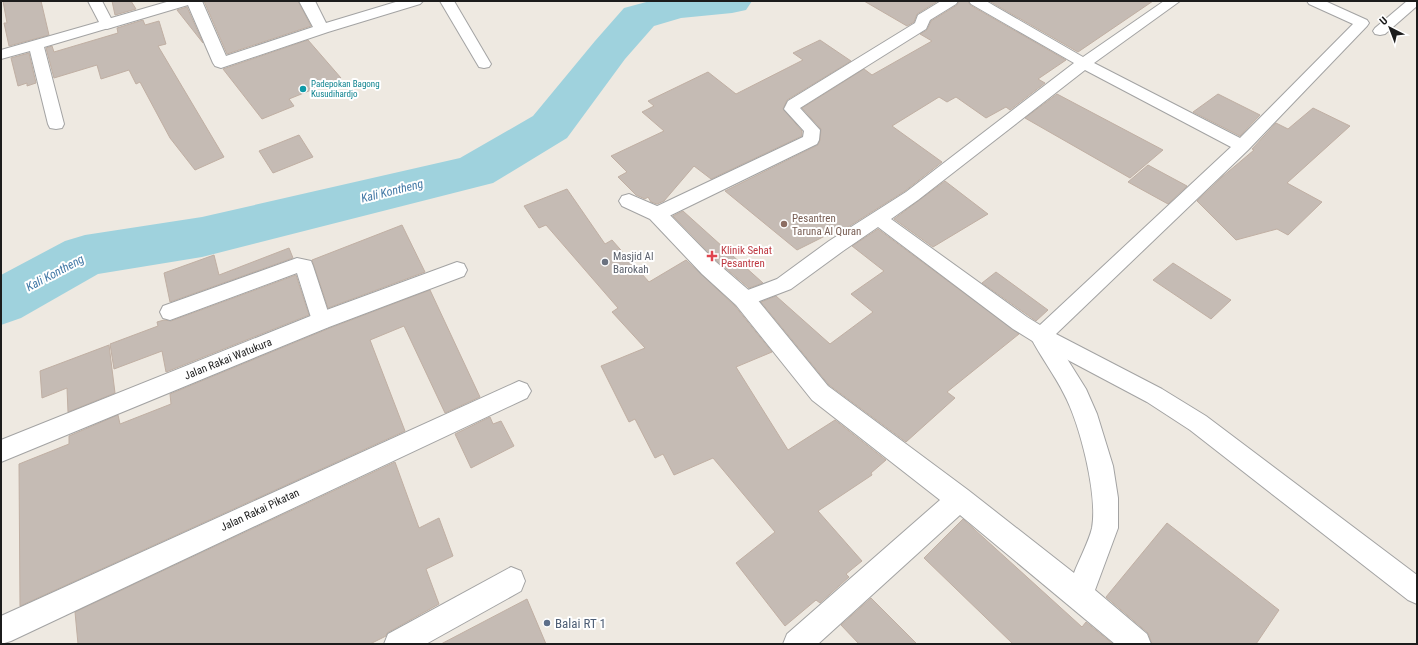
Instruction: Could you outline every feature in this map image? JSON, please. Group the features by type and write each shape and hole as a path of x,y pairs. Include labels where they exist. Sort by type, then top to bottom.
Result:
{"street":[{"path":"107,24 186,1"},
{"path":"194,1 221,63 322,29 415,1"},
{"path":"307,1 322,29"},
{"path":"629,201 657,214 709,268 744,299 820,393 960,499 1137,644"},
{"name":"Jalan Rakai Watukura","path":"1,452 321,321 457,270"},
{"path":"1041,336 1074,389 1085,414 1100,466 1105,498 1105,528 1079,595"},
{"name":"Jalan Rakai Pikatan","path":"1,631 519,391"},
{"path":"797,644 960,499"},
{"path":"398,644 511,581"}],"lane":[{"path":"1,55 107,24 95,1"},
{"path":"447,1 484,64"},
{"path":"657,214 811,140 812,130 792,109 794,105 921,26 923,18 926,14 951,1"},
{"path":"976,1 1084,63 1242,146"},
{"path":"744,299 784,284 836,246 879,219 912,196 1084,63 1173,1"},
{"path":"1041,336 1242,146 1362,23 1314,1"},
{"path":"1380,31 1414,1"},
{"path":"36,45 56,124"},
{"path":"879,219 1020,323 1041,336 1175,407 1417,591"},
{"path":"170,312 297,265 301,265 304,266 321,321"}],"building":[{"path":"3,1 41,1 49,35 9,46 4,23 7,23"},
{"path":"112,1 131,1 136,9 115,15"},
{"path":"204,1 298,1 311,26 227,54"},
{"path":"864,1 938,1 917,14 914,22 907,26"},
{"path":"959,1 968,1 970,5 1066,60 1038,79 1045,83 1010,110 1006,107 986,118 956,97 947,102 939,97 892,126 942,162 905,191 837,234 833,232 797,250 725,191 818,145 821,129 802,108 864,69 872,75 932,41 920,34 927,30 931,21 957,5"},
{"path":"989,1 1153,1 1078,52"},
{"path":"187,7 203,43 177,10"},
{"path":"143,20 145,25 159,21 166,44 158,46 224,157 195,170 170,138 140,82 136,84 129,70 101,79 97,65 54,78 46,48 52,46 54,52 118,33 117,28"},
{"path":"308,40 341,78 289,99 294,106 262,119 223,69"},
{"path":"820,40 851,61 787,100 783,109 802,131 802,136 711,179 694,166 664,201 657,204 651,202 648,197 645,199 636,195 618,177 627,172 611,156 664,131 642,112 654,106 648,101 708,72 736,94 803,60 793,53"},
{"path":"29,53 36,83 27,86 27,83 18,86 11,58"},
{"path":"1057,94 1163,150 1130,178 1025,118"},
{"path":"1218,94 1260,115 1240,136 1193,112"},
{"path":"1313,108 1350,126 1287,183 1322,202 1288,235 1277,229 1236,240 1197,201 1222,177 1254,150 1252,149 1276,123 1288,129"},
{"path":"299,135 313,157 273,173 259,151"},
{"path":"1148,165 1187,186 1168,204 1128,182"},
{"path":"945,181 988,214 933,247 894,219"},
{"path":"567,189 605,244 612,240 649,282 686,260 735,306 772,352 736,367 788,450 835,420 886,460 871,473 872,475 818,511 862,561 846,574 849,577 820,603 816,600 785,626 736,563 775,532 713,458 674,475 663,454 655,458 635,419 629,422 601,366 645,348 612,312 618,308 546,225 539,228 524,206"},
{"path":"683,211 763,283 749,288 717,261 673,216"},
{"path":"402,225 425,272 328,308 312,260"},
{"path":"878,229 1019,334 947,392 955,398 906,442 829,385 761,302 776,296 830,344 873,312 851,294 884,271 852,246"},
{"path":"289,248 293,258 170,302 164,273 214,255 219,275"},
{"path":"1173,263 1231,300 1211,319 1153,280"},
{"path":"996,272 1048,310 1036,321 982,283"},
{"path":"296,275 309,315 166,372 162,351 114,369 110,344 158,326 157,322 164,320 171,321"},
{"path":"430,290 480,397 445,413 404,326 370,340 405,431 20,606 19,464 69,444 69,436 118,415 120,424 171,404 170,394 330,328"},
{"path":"109,345 115,393 68,412 67,388 42,398 40,371"},
{"path":"490,417 493,424 501,421 514,446 471,468 455,434"},
{"path":"395,462 419,528 439,518 453,556 426,569 439,604 387,633 386,636 370,644 78,644 75,612"},
{"path":"963,519 1082,627 1086,622 1113,644 1013,644 924,558"},
{"path":"1167,523 1279,610 1256,644 1152,644 1148,633 1106,597"},
{"path":"871,598 917,644 859,644 841,625"},
{"path":"527,599 546,644 441,644"}],"waterway":[{"name":"Kali Kontheng","path":"1,302 85,256 202,237 475,171 550,127 610,50 639,17 678,6 732,1"}],"place":[{"name":"Padepokan Bagong Kusudihardjo","path":"303,89"},
{"name":"Pesantren Taruna Al Quran","path":"784,224"},
{"name":"Klinik Sehat Pesantren","path":"712,256"},
{"name":"Masjid Al Barokah","path":"605,262"},
{"name":"Balai RT 1","path":"547,623"}]}
